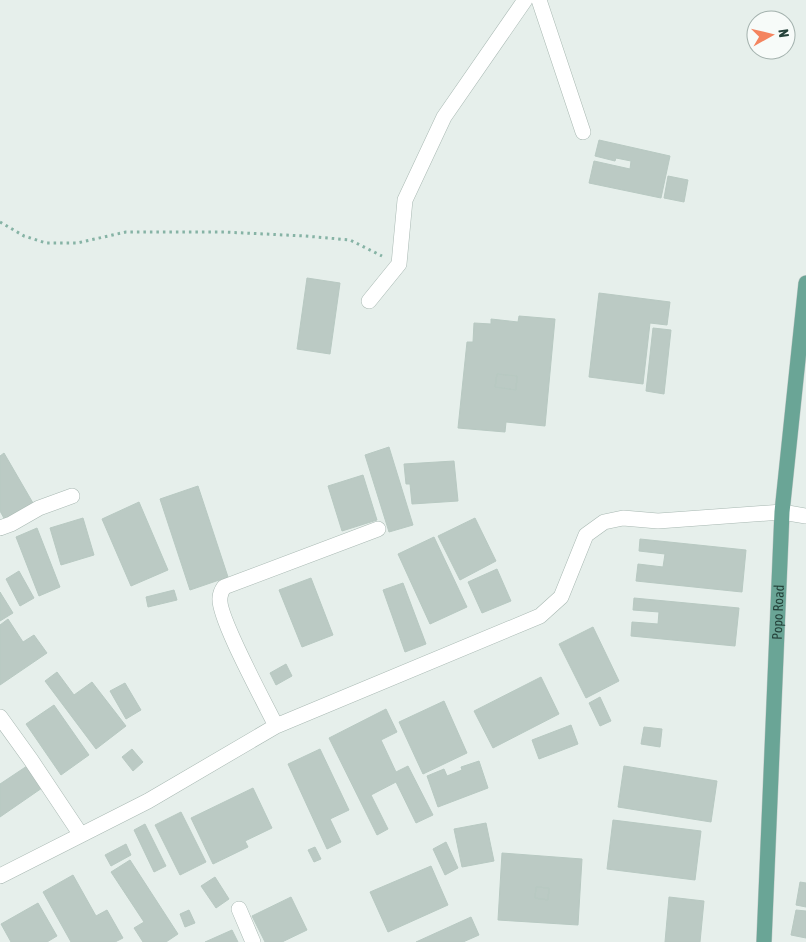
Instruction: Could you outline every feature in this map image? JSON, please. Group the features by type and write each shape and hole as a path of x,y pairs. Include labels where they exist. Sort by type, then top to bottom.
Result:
{"main road":[{"name":"Popo Road","path":"764,942 782,512 801,377 806,283"}],"street":[{"path":"369,301 399,264 405,200 444,116 525,0"},
{"path":"539,0 583,132"},
{"path":"0,528 39,508 72,496"},
{"path":"0,876 148,801 276,726 540,616 562,597 586,535 604,522 623,518 658,520 782,512 806,516"},
{"path":"276,726 240,654 223,612 219,599 224,587 378,529"},
{"path":"0,717 81,835"},
{"path":"239,909 253,942"}],"path":[{"path":"0,222 24,236 46,243 76,243 126,232 224,232 314,236 350,240 399,264"}],"building":[{"path":"599,140 670,156 661,198 589,183 594,161 630,169 631,161 616,158 615,161 595,156"},
{"path":"668,176 688,180 684,202 664,198"},
{"path":"307,278 340,283 330,354 297,349"},
{"path":"599,293 670,302 667,325 650,323 643,384 589,377"},
{"path":"519,316 555,319 545,426 506,422 505,432 458,428 467,342 473,342 474,323 491,324 491,319 518,322","holes":["497,374 517,376 516,390 495,387"]},
{"path":"653,328 671,330 664,394 646,391"},
{"path":"497,374 517,376 516,390 495,387"},
{"path":"389,447 413,525 389,532 365,455"},
{"path":"4,453 33,503 5,520 0,511 0,456"},
{"path":"454,461 458,501 412,504 410,484 406,484 404,464"},
{"path":"363,475 377,520 342,531 328,486"},
{"path":"198,486 228,577 190,590 160,499"},
{"path":"139,502 168,570 131,586 102,519"},
{"path":"83,518 94,555 61,565 50,528"},
{"path":"475,518 496,561 460,580 438,536"},
{"path":"37,528 60,587 39,596 16,537"},
{"path":"434,537 467,607 430,624 398,554"},
{"path":"640,539 746,550 742,592 636,581 638,564 663,567 665,554 639,551"},
{"path":"497,569 511,601 482,613 468,582"},
{"path":"19,571 34,598 20,606 6,579"},
{"path":"311,578 333,635 302,647 279,590"},
{"path":"403,583 426,644 405,652 383,590"},
{"path":"174,590 177,600 148,607 146,597"},
{"path":"0,592 13,613 0,621"},
{"path":"634,598 739,608 735,646 631,636 632,622 658,624 659,612 633,610"},
{"path":"8,619 23,642 34,635 47,653 0,685 0,625"},
{"path":"593,627 619,681 586,698 559,644"},
{"path":"286,664 292,676 276,685 270,673"},
{"path":"57,672 74,695 92,682 126,726 96,749 45,681"},
{"path":"541,677 559,714 493,748 474,711"},
{"path":"125,683 141,710 126,719 110,691"},
{"path":"600,697 611,721 600,726 589,703"},
{"path":"444,701 467,753 423,774 399,722"},
{"path":"54,705 89,755 61,775 26,724"},
{"path":"386,709 397,732 381,740 396,772 408,766 433,815 416,823 396,782 371,795 388,829 377,835 329,738"},
{"path":"571,725 578,744 539,759 532,740"},
{"path":"644,727 662,729 660,747 641,744"},
{"path":"132,749 143,762 133,771 122,757"},
{"path":"320,749 349,810 330,819 341,842 327,849 288,764"},
{"path":"479,761 488,788 438,807 427,776 444,769 447,776 462,770 461,767"},
{"path":"27,766 42,788 0,817 0,784"},
{"path":"624,766 717,781 711,822 618,807"},
{"path":"253,788 272,828 245,841 248,847 213,864 191,818"},
{"path":"181,812 206,862 180,875 155,825"},
{"path":"613,820 701,831 695,880 607,869"},
{"path":"486,823 494,861 462,867 454,829"},
{"path":"145,824 166,866 154,872 134,830"},
{"path":"446,842 458,868 445,875 433,849"},
{"path":"126,844 131,855 111,866 105,855"},
{"path":"315,847 321,859 314,862 308,850"},
{"path":"502,853 582,859 578,925 498,920","holes":["536,887 549,888 548,900 535,898"]},
{"path":"130,860 178,934 166,942 143,942 134,928 144,922 111,872"},
{"path":"431,866 448,905 388,932 370,892"},
{"path":"73,875 96,916 107,910 123,938 115,942 71,942 43,892"},
{"path":"215,877 229,899 216,908 201,886"},
{"path":"800,882 806,883 806,907 796,905"},
{"path":"536,887 549,888 548,900 535,898"},
{"path":"291,897 307,930 282,942 265,942 252,916"},
{"path":"669,897 704,901 700,942 665,942"},
{"path":"38,903 57,936 47,942 11,942 1,924"},
{"path":"189,910 195,923 185,927 180,914"},
{"path":"796,910 806,911 806,938 791,935"},
{"path":"471,917 479,935 463,942 416,942"},
{"path":"232,930 238,942 205,942"}]}
